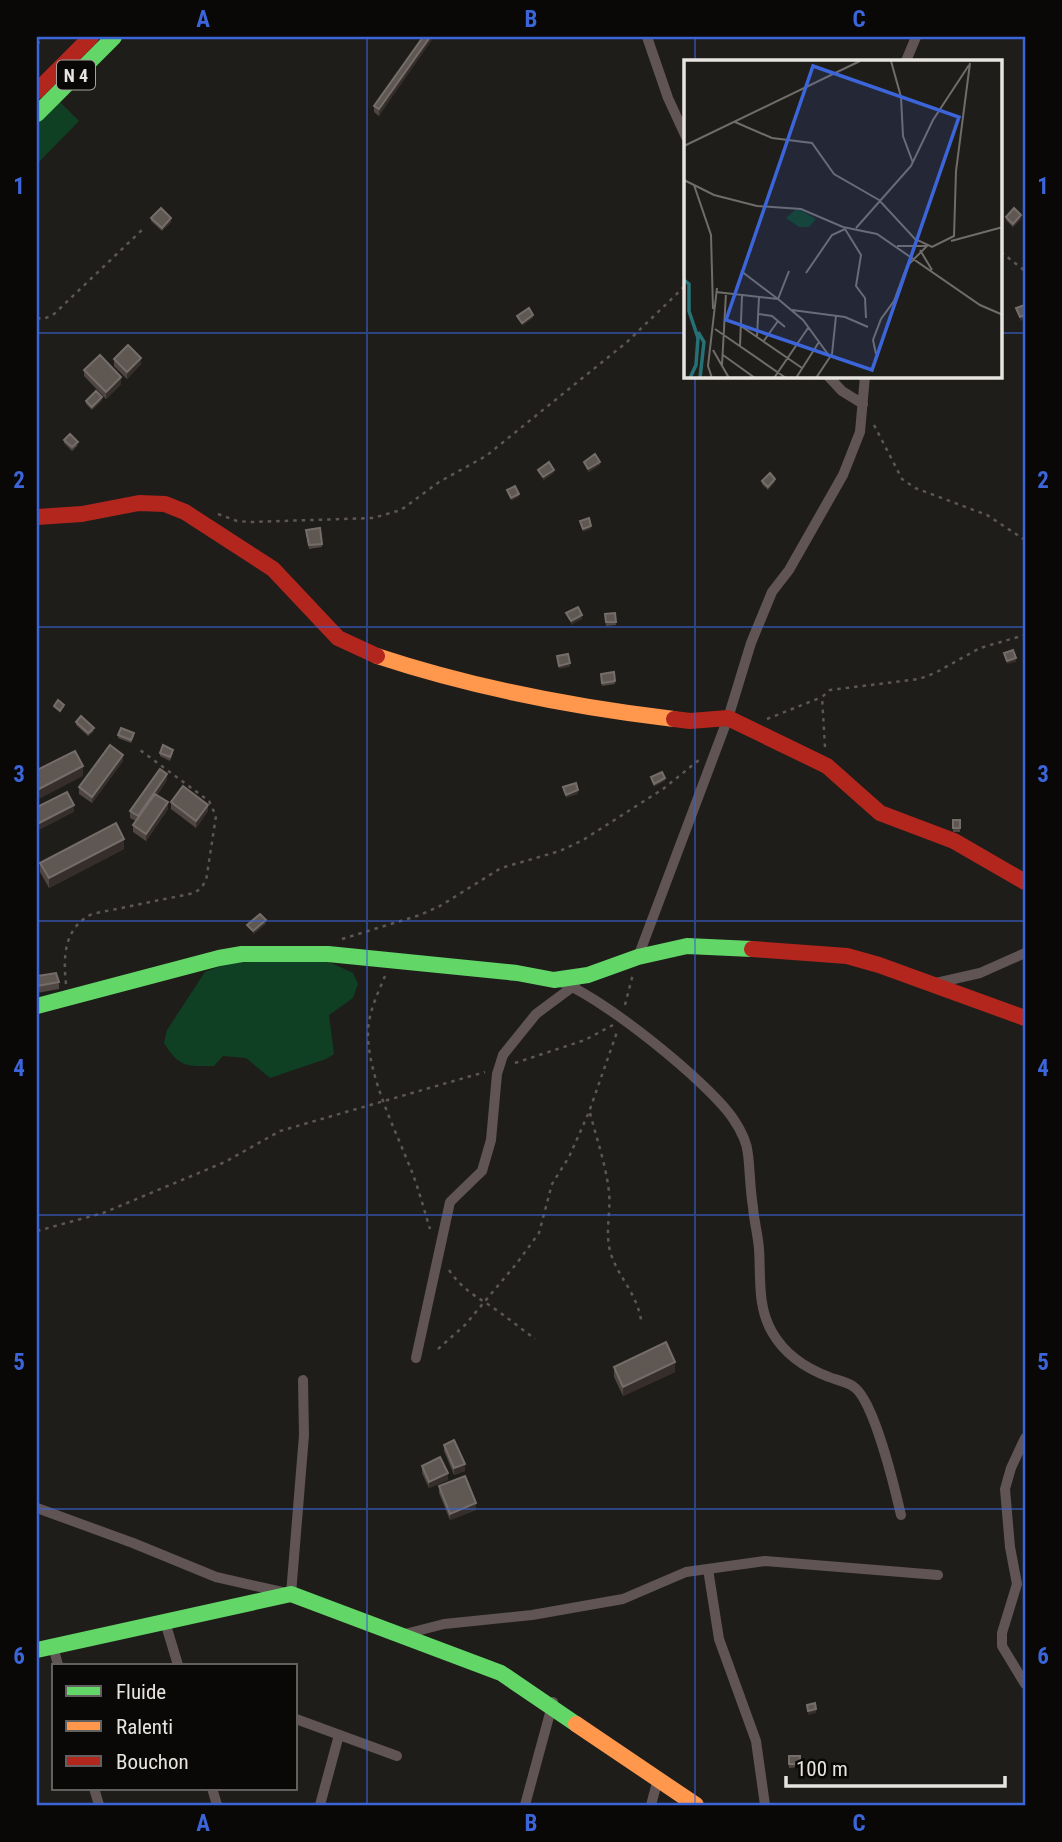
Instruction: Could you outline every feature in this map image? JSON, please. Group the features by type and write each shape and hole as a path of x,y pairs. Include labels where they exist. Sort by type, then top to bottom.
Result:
{"main road":[{"name":"N 4","path":"37,91 91,37"},
{"name":"N 4","path":"37,114 114,37"},
{"path":"37,517 82,514 139,503 165,504 185,512 273,569 338,638 374,655 512,694 566,704 690,721 729,718 827,766 864,802 880,813 954,841 1025,882"},
{"path":"37,1006 242,954 328,954 517,973 554,980 588,975 638,957 687,946 847,956 880,965 1025,1018"},
{"path":"45,1648 291,1594 501,1673 552,1703 696,1805"}],"street":[{"path":"648,37 668,98 684,133"},
{"path":"906,60 916,37"},
{"path":"830,378 842,391 863,404"},
{"path":"638,957 729,718 751,643 772,592 789,570 843,475 860,432 865,378"},
{"path":"933,984 980,973 1025,953"},
{"path":"416,1358 450,1202 482,1171 491,1140 499,1068 503,1055 536,1014 588,975"},
{"path":"554,980 573,986 636,1029 711,1093 733,1119 748,1153 759,1248 759,1287 764,1312 772,1332 793,1359 812,1371 854,1387 864,1400 887,1456 901,1515"},
{"path":"37,1508 216,1577 291,1594 304,1436 303,1380"},
{"path":"1025,1438 1005,1489 1010,1547 1017,1584 1002,1633 1002,1646 1025,1684"},
{"path":"400,1635 444,1624 532,1615 623,1599 686,1572 765,1561 937,1575"},
{"path":"708,1569 719,1639 755,1741 765,1805"},
{"path":"165,1622 178,1664"},
{"path":"45,1648 57,1664"},
{"path":"525,1805 552,1703"},
{"path":"298,1720 397,1756"},
{"path":"320,1805 339,1735"},
{"path":"651,1805 658,1779"}],"path":[{"path":"37,44 44,37"},
{"path":"37,318 53,315 143,229"},
{"path":"1002,253 1025,271"},
{"path":"217,514 237,521 251,522 373,518 401,510 439,482 486,456 628,342 684,287"},
{"path":"863,404 902,479 915,488 987,516 1025,540"},
{"path":"747,727 822,697 830,690 919,680 981,648 1025,635"},
{"path":"822,697 827,766"},
{"path":"342,939 420,915 440,906 501,868 560,851 583,840 663,789 719,744"},
{"path":"70,997 64,961 67,941 83,918 194,893 206,881 215,812 209,801 140,750"},
{"path":"438,1349 465,1325 485,1302 538,1233 552,1184 569,1157 589,1112 621,1019 638,957"},
{"path":"390,960 374,1003 368,1031 371,1054 383,1102 414,1176 430,1228"},
{"path":"37,1231 103,1213 225,1162 280,1130 499,1068 585,1040 621,1019"},
{"path":"589,1112 605,1163 610,1196 607,1235 611,1255 639,1305 641,1320"},
{"path":"439,1254 457,1282 535,1339"}],"green space":[{"path":"55,97 79,121 37,164 37,116"},
{"path":"234,961 329,962 353,973 358,984 353,998 329,1015 334,1054 270,1078 246,1058 223,1056 214,1066 190,1065 179,1061 164,1043 167,1030 205,972"}],"building":[{"path":"423,37 430,37 379,109 374,106"},
{"path":"161,208 171,218 162,228 151,218"},
{"path":"1014,208 1021,215 1013,224 1006,217"},
{"path":"1025,305 1025,315 1020,317 1016,308"},
{"path":"529,308 533,315 522,323 517,316"},
{"path":"128,345 141,358 127,372 114,359"},
{"path":"100,355 121,377 106,392 84,370"},
{"path":"96,391 102,397 92,407 86,401"},
{"path":"70,434 78,442 72,447 64,440"},
{"path":"595,454 600,462 588,469 584,462"},
{"path":"549,462 554,470 543,477 538,470"},
{"path":"770,473 775,479 768,487 762,481"},
{"path":"515,486 519,494 511,498 507,490"},
{"path":"589,518 591,526 583,529 580,521"},
{"path":"320,528 322,544 309,545 306,530"},
{"path":"578,607 582,615 571,621 566,613"},
{"path":"615,613 616,622 606,622 605,614"},
{"path":"1013,650 1016,658 1007,661 1004,653"},
{"path":"568,654 570,663 559,666 557,656"},
{"path":"614,672 615,681 602,683 601,674"},
{"path":"58,700 64,705 60,711 54,706"},
{"path":"81,716 94,728 88,733 76,722"},
{"path":"121,728 134,733 131,740 118,735"},
{"path":"110,745 123,755 92,797 79,787"},
{"path":"163,745 173,750 170,757 160,753"},
{"path":"75,751 83,766 37,790 37,770"},
{"path":"160,769 167,774 138,816 130,811"},
{"path":"662,772 665,778 654,784 651,777"},
{"path":"576,783 578,790 566,795 563,787"},
{"path":"183,786 208,805 196,821 171,802"},
{"path":"67,792 74,805 37,824 37,807"},
{"path":"155,794 168,802 146,834 133,825"},
{"path":"953,820 960,820 960,828 953,828"},
{"path":"116,823 124,839 49,878 40,863"},
{"path":"260,914 266,920 253,931 247,925"},
{"path":"56,973 59,982 37,986 37,976"},
{"path":"666,1342 675,1362 623,1387 614,1367"},
{"path":"454,1440 465,1464 454,1468 444,1445"},
{"path":"440,1457 448,1473 429,1482 422,1466"},
{"path":"465,1476 476,1503 450,1514 439,1486"},
{"path":"815,1703 816,1709 808,1711 807,1705"},
{"path":"789,1756 800,1756 800,1764 789,1764"}],"traffic: fast":[{"path":"37,114 114,37"},
{"path":"37,1006 242,954 328,954 517,973 554,980 588,975 638,957 687,946 752,949"},
{"path":"37,1650 291,1594 501,1673 576,1724"}],"traffic: slow":[{"path":"377,656 450,678 524,695 674,719"},
{"path":"576,1724 696,1805"}],"traffic: jam":[{"path":"37,91 91,37"},
{"path":"37,517 82,514 139,503 165,504 185,512 273,569 338,638 377,656"},
{"path":"674,719 690,721 728,718 827,766 880,813 954,841 1025,882"},
{"path":"752,949 847,956 1025,1018"}]}
